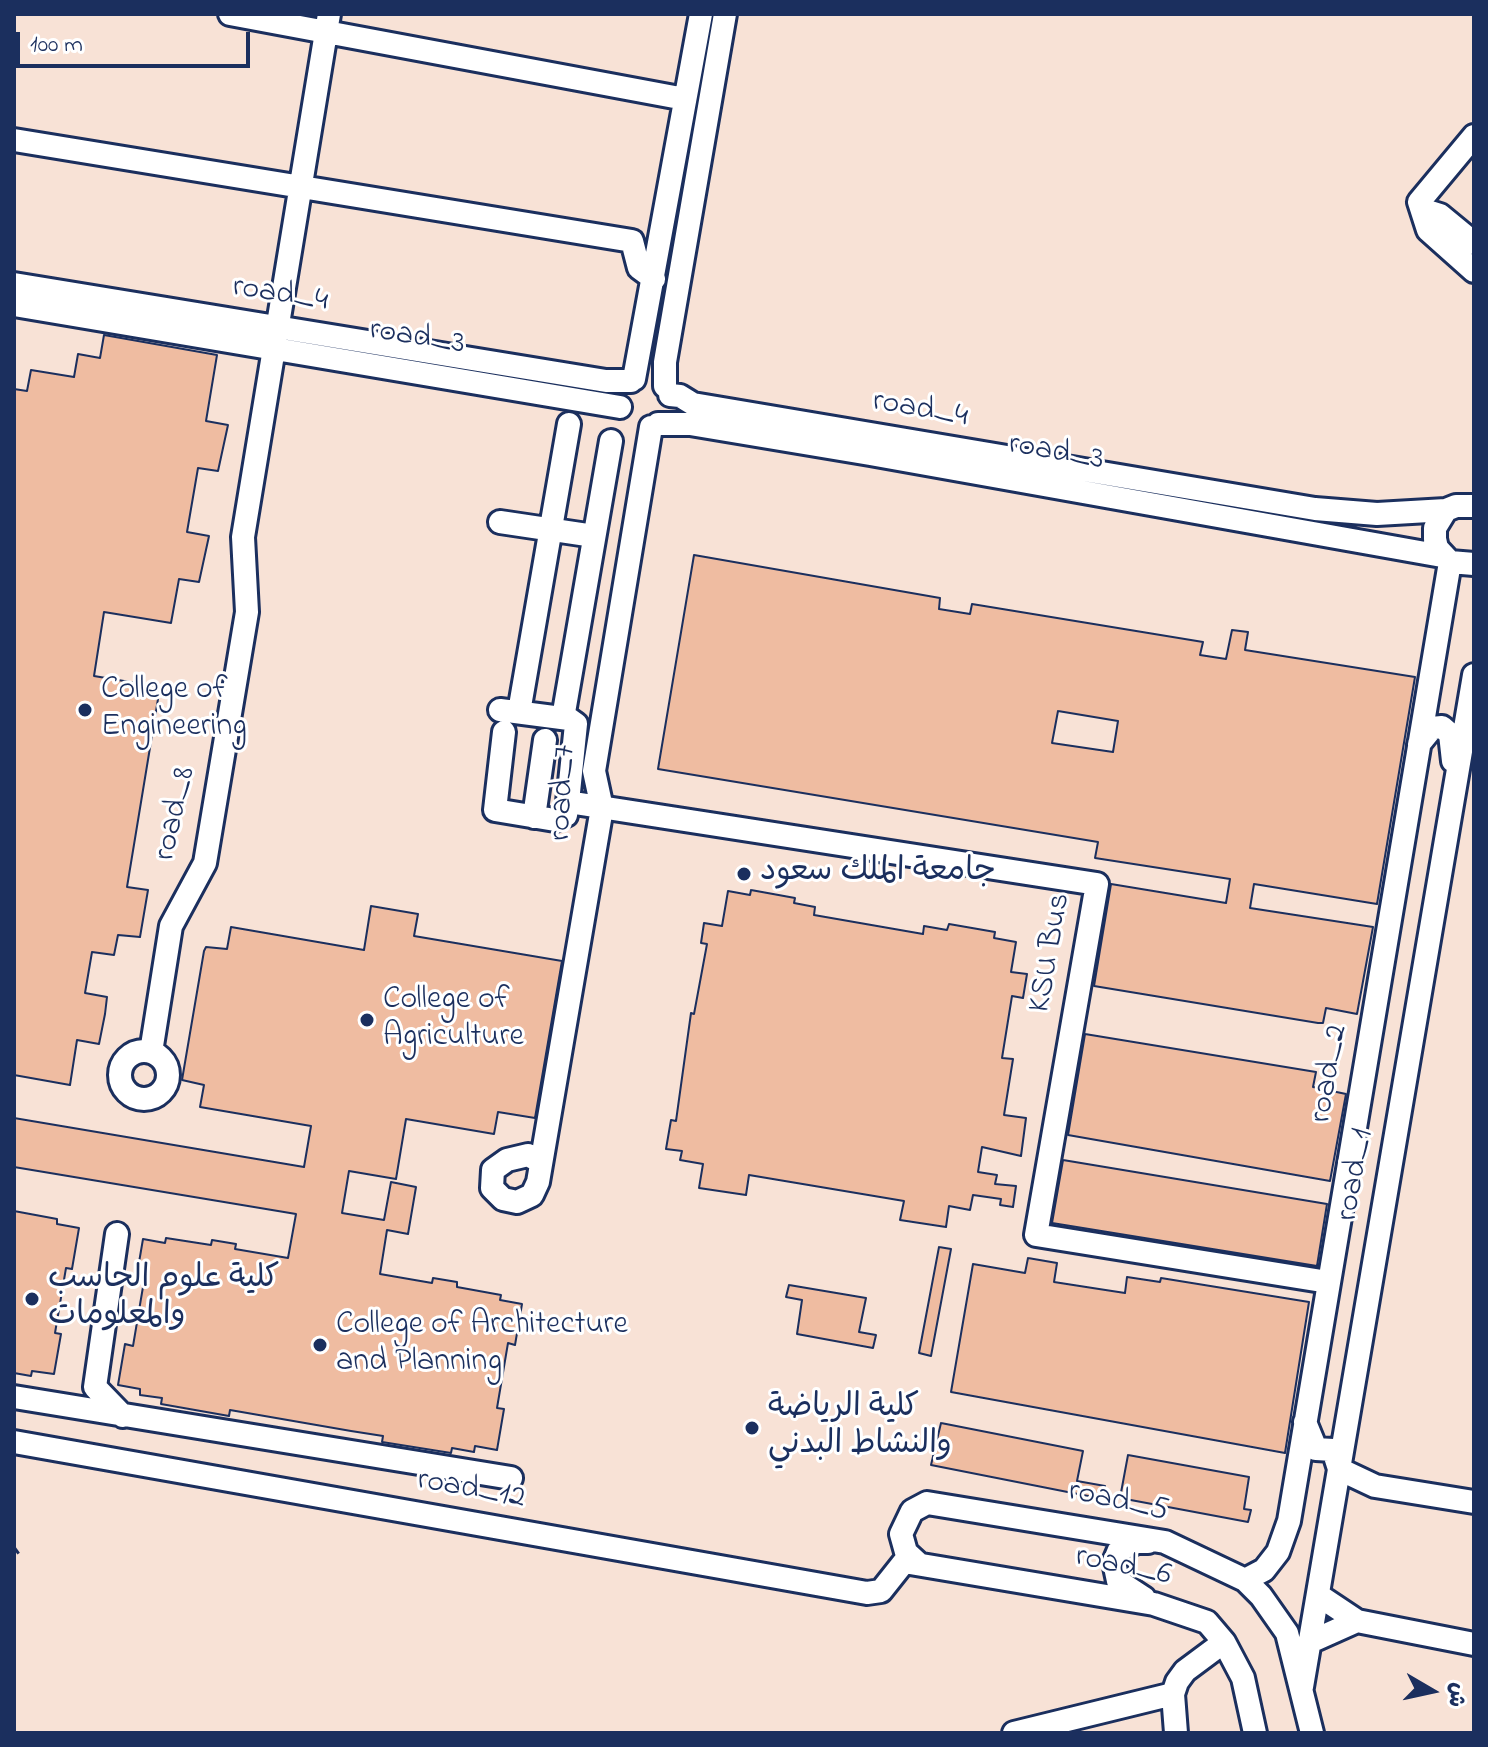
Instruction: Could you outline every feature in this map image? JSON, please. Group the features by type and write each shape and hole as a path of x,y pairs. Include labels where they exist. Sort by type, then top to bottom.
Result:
{"street":[{"path":"230,14 327,22 685,99"},
{"path":"701,14 654,279 632,380 621,392 620,407 635,425 654,425 668,412 665,362 725,14"},
{"name":"road_8","path":"151,1052 171,926 205,863 247,612 243,537 327,22"},
{"path":"1474,136 1421,197 1428,230 1474,271"},
{"path":"14,140 632,241 639,268 654,279"},
{"path":"1424,210 1440,215 1474,243"},
{"name":"road_4","path":"14,284 274,338 606,381 632,380"},
{"name":"road_3","path":"14,305 274,338 620,407"},
{"path":"632,380 653,377 667,390"},
{"name":"road_4","path":"667,390 693,404 1315,509 1377,514 1474,506"},
{"path":"507,718 563,718 576,724 568,802 561,819 495,810 507,718 550,529 569,424"},
{"name":"road_3","path":"654,425 690,424 855,451 1474,564"},
{"name":"road_7","path":"541,1162 602,808 595,761 654,425"},
{"path":"563,718 611,441"},
{"name":"road_2","path":"1245,1580 1264,1570 1278,1552 1289,1521 1419,744 1446,559 1435,539 1435,528 1446,510"},
{"path":"500,522 594,536"},
{"name":"road_1","path":"1302,1687 1336,1459 1346,1426 1474,675"},
{"path":"1419,744 1432,728 1442,727 1450,734 1454,791"},
{"path":"534,817 545,740"},
{"name":"KSU Bus","path":"568,802 1097,884 1036,1235 1328,1282"},
{"path":"117,1234 95,1387 123,1416"},
{"path":"14,1397 511,1478"},
{"path":"1305,1421 1309,1439 1316,1449 1375,1486 1474,1502"},
{"name":"road_12","path":"14,1442 867,1593 881,1591 911,1562"},
{"name":"road_5","path":"911,1562 901,1534 912,1511 927,1503 1165,1542 1245,1580 1261,1596 1287,1633 1312,1733"},
{"path":"1154,1604 1118,1581 1114,1562 1119,1550 1137,1542 1165,1542"},
{"name":"road_6","path":"911,1562 1154,1604 1207,1622 1224,1642 1243,1678 1255,1733"},
{"path":"1318,1595 1357,1621 1474,1644"},
{"path":"1310,1642 1357,1621"},
{"path":"1176,1733 1173,1694 1185,1671 1224,1642"},
{"path":"1014,1733 1173,1694"}],"path":[{"path":"14,1547 19,1554"}],"shaded area":[{"name":"جامعة الملك سعود","path":"14,14 1474,14 1474,1733 14,1733"}],"building":[{"name":"College of Engineering","path":"104,335 217,355 206,421 228,425 218,471 198,468 187,532 209,536 199,582 179,579 171,623 104,612 94,676 160,687 127,887 148,890 140,937 118,935 114,955 92,952 85,993 107,997 105,1014 99,1044 77,1040 70,1085 14,1075 14,389 27,391 31,370 74,377 78,354 100,358"},
{"path":"694,555 940,598 939,609 970,614 972,604 1203,642 1200,655 1226,659 1232,630 1248,632 1245,650 1415,677 1377,904 1254,884 1250,908 1373,927 1357,1014 1326,1008 1323,1023 1094,986 1111,884 1226,903 1230,879 1095,858 1098,842 658,769","holes":["1058,711 1118,721 1113,752 1052,743"]},
{"path":"751,890 795,898 794,903 815,907 814,915 923,934 924,926 947,930 949,924 995,932 994,938 1016,942 1011,972 1027,974 1023,998 1012,996 1002,1058 1013,1059 1004,1115 1026,1118 1021,1156 982,1147 978,1172 997,1175 995,1184 1016,1186 1013,1207 1000,1205 1001,1199 973,1195 970,1210 949,1206 946,1227 900,1220 904,1201 749,1175 746,1195 699,1188 703,1164 680,1160 682,1151 666,1149 671,1120 676,1121 691,1013 694,1014 707,944 701,943 704,923 722,926 728,891 750,895"},
{"path":"371,906 418,914 414,936 562,961 535,1118 498,1112 494,1134 406,1119 396,1179 349,1171 342,1213 384,1220 391,1182 416,1187 408,1234 387,1230 380,1274 432,1283 433,1278 457,1282 457,1287 501,1295 500,1300 522,1304 515,1345 508,1343 497,1408 504,1409 497,1450 475,1446 474,1452 452,1448 451,1453 382,1442 383,1436 230,1410 229,1416 161,1404 162,1398 140,1395 140,1389 118,1385 125,1344 133,1346 144,1281 136,1280 143,1239 165,1243 166,1238 211,1245 212,1240 236,1244 235,1249 288,1258 296,1214 14,1167 14,1118 304,1167 311,1126 200,1107 204,1085 182,1080 204,951 206,947 227,949 231,927 364,950"},
{"path":"1085,1034 1316,1072 1313,1087 1346,1094 1330,1181 1068,1135"},
{"path":"1063,1160 1327,1204 1317,1266 1052,1223"},
{"name":"كلية علوم الحاسب والمعلومات","path":"14,1211 57,1219 57,1224 79,1228 72,1269 66,1268 55,1333 61,1334 54,1374 32,1371 31,1376 14,1373"},
{"path":"939,1247 951,1249 931,1356 919,1353"},
{"path":"1028,1258 1057,1263 1054,1282 1125,1293 1127,1277 1160,1282 1161,1278 1309,1302 1285,1453 951,1392 973,1264 1025,1273"},
{"path":"789,1285 866,1298 859,1332 876,1335 873,1348 797,1334 802,1300 786,1297"},
{"path":"941,1423 1083,1451 1077,1481 1105,1486 1103,1499 931,1465"},
{"path":"1128,1455 1249,1477 1244,1509 1251,1510 1248,1522 1120,1498"}],"place":[{"name":"College of Engineering","path":"85,710"},
{"name":"جامعة الملك سعود","path":"744,874"},
{"name":"College of Agriculture","path":"367,1020"},
{"name":"كلية علوم الحاسب والمعلومات","path":"32,1299"},
{"name":"College of Architecture and Planning","path":"320,1345"},
{"name":"كلية الرياضة والنشاط البدني","path":"752,1428"}]}
